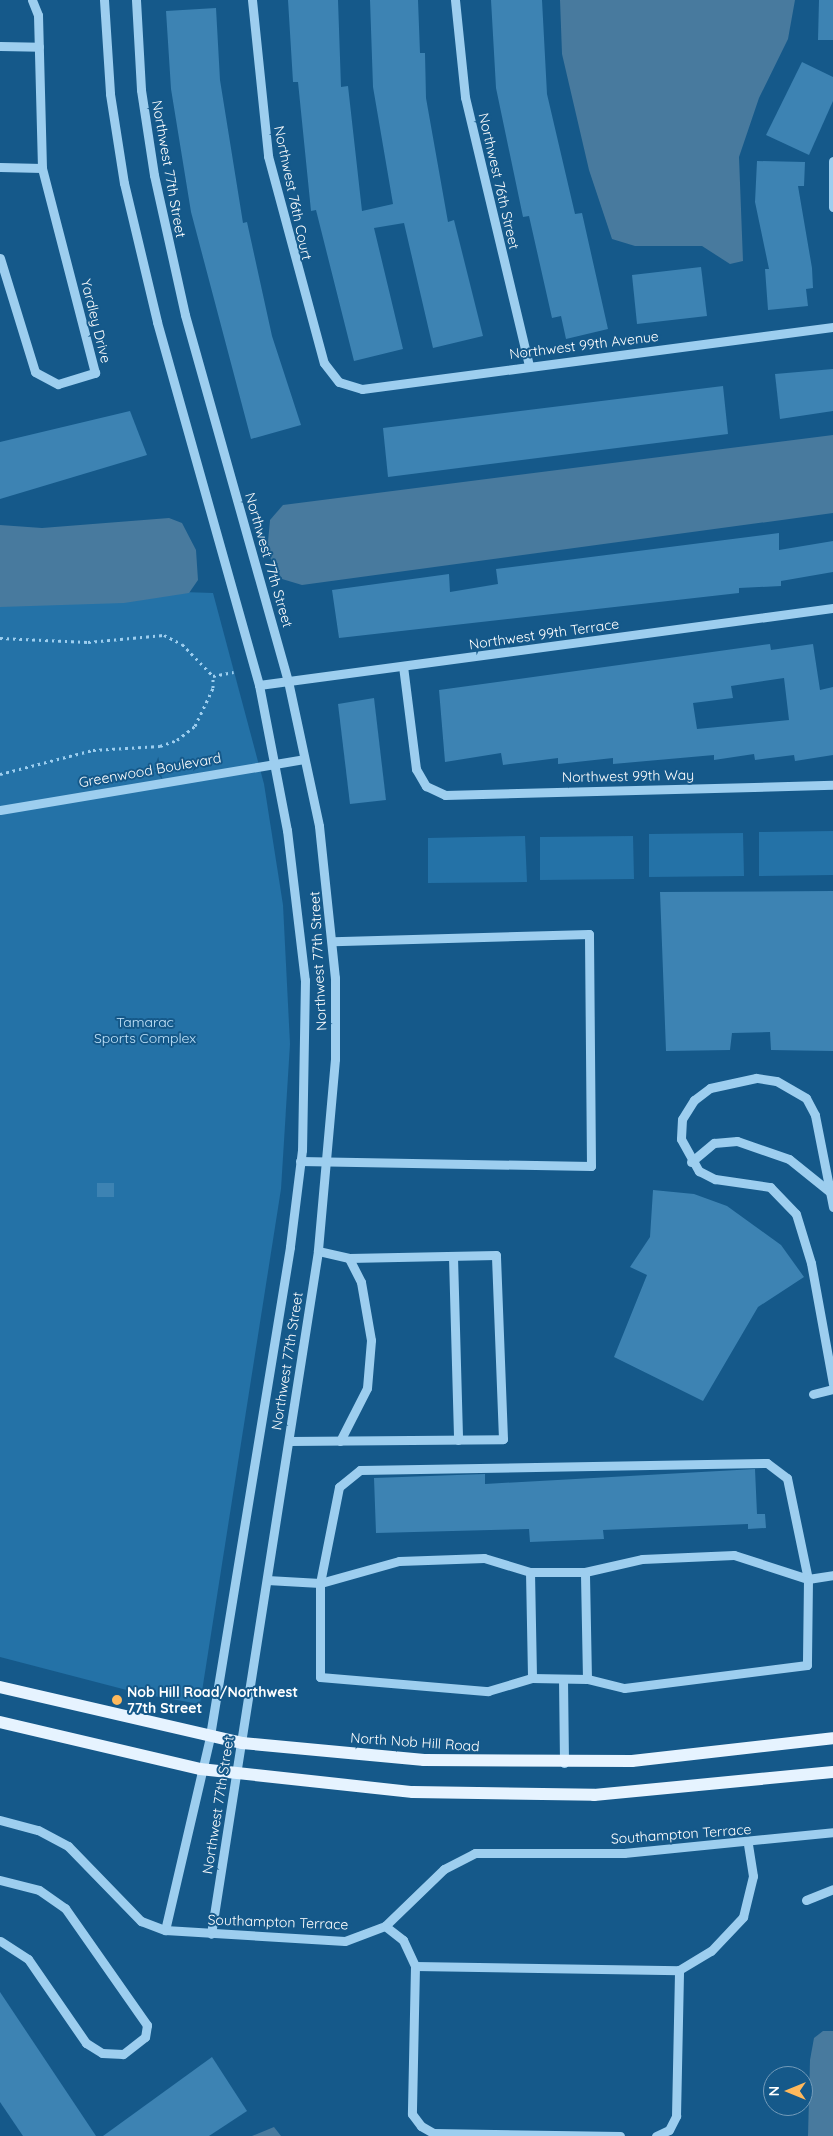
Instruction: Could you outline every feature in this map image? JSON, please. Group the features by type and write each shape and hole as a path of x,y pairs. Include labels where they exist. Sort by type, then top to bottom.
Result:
{"main road":[{"name":"North Nob Hill Road","path":"0,1687 242,1743 424,1760 564,1763 716,1754 833,1738"},
{"path":"0,1722 200,1769 412,1792 517,1796 722,1786 833,1772"}],"street":[{"path":"0,167 42,168 39,47 32,0"},
{"name":"Northwest 77th Street","path":"104,0 110,94 124,183 157,322 259,685 275,763 305,980 307,1059 300,1161 244,1544 210,1737 200,1769 165,1930"},
{"name":"Northwest 77th Street","path":"136,0 141,90 152,166 183,306 288,681 319,826 333,940 335,1059 318,1252 211,1934"},
{"name":"Northwest 76th Court","path":"252,0 268,156 324,363 339,382"},
{"name":"Northwest 76th Street","path":"455,0 465,97 529,366"},
{"path":"0,46 39,47"},
{"path":"833,161 833,207"},
{"name":"Yardley Drive","path":"0,258 35,372 58,384 95,373 42,168"},
{"name":"Northwest 99th Avenue","path":"339,382 362,389 833,327"},
{"name":"Northwest 99th Terrace","path":"259,685 833,608"},
{"name":"Northwest 99th Way","path":"403,666 416,769 426,786 446,795 833,785"},
{"name":"Greenwood Boulevard","path":"0,810 304,759"},
{"path":"300,1161 591,1166 589,934 333,940"},
{"path":"833,1207 815,1115 806,1098 776,1081 734,1081 710,1088 694,1100 682,1119 681,1139 691,1162 715,1178 770,1187 796,1214 811,1263 833,1384"},
{"path":"691,1162 714,1143 737,1141 789,1159 830,1193"},
{"path":"289,1442 502,1439 496,1255 349,1258 318,1252"},
{"path":"453,1257 458,1440"},
{"path":"340,1441 367,1388 371,1340 361,1282 349,1258"},
{"path":"812,1394 833,1389"},
{"path":"767,1463 787,1478 808,1579 807,1665 624,1688 587,1679 532,1678 488,1691 320,1676 320,1583 339,1487 360,1470 767,1463"},
{"path":"268,1580 320,1583 399,1561 484,1558 530,1572 585,1572 642,1559 734,1555 808,1579 833,1575"},
{"path":"530,1572 532,1678"},
{"path":"585,1572 587,1679"},
{"path":"563,1679 564,1763"},
{"name":"Southampton Terrace","path":"0,1820 38,1830 68,1846 141,1921 165,1930 345,1941 385,1926 444,1869 476,1853 624,1853 748,1843 833,1832"},
{"path":"414,1966 679,1970 711,1951 743,1917 753,1876 748,1843"},
{"path":"0,1880 39,1890 65,1908 147,2025 145,2037 123,2054 102,2053 86,2043 28,1959 0,1941"},
{"path":"806,1900 833,1889"},
{"path":"385,1926 402,1940 414,1966 412,2114 421,2126 432,2133 620,2136"},
{"path":"656,2136 669,2130 676,2116 679,1970"}],"path":[{"path":"0,638 88,642 164,636 182,644 213,676 213,688 194,726 177,740 160,746 93,750 0,774"},
{"path":"213,676 234,672"}],"green space":[{"name":"Tamarac Sports Complex","path":"183,592 213,593 264,784 283,905 290,1044 281,1189 200,1704 142,1694 0,1657 0,600"},
{"path":"833,831 833,875 759,876 759,832"},
{"path":"743,833 744,876 649,877 649,834"},
{"path":"525,836 527,882 428,883 428,838"},
{"path":"633,836 634,879 540,880 540,837"}],"shaded area":[{"path":"560,0 795,0 788,39 759,98 739,157 743,261 730,264 702,246 635,246 612,239 589,170 562,54"},
{"path":"833,435 833,513 302,585 282,579 267,552 270,520 283,505"},
{"path":"169,518 182,523 196,550 198,580 189,593 124,603 0,607 0,525 42,528"},
{"path":"823,2031 833,2031 833,2136 808,2136 809,2116 813,2116 813,2066 810,2066 814,2038"},
{"path":"274,2127 281,2136 252,2136"}],"building":[{"path":"288,0 338,0 341,87 348,86 362,211 393,204 373,87 370,0 418,0 420,53 425,53 426,98 448,222 454,220 483,336 433,348 404,223 374,228 403,349 354,361 316,210 311,211 298,82 293,82"},
{"path":"491,0 542,0 547,94 575,214 582,213 608,329 566,339 561,316 552,318 529,216 523,217 496,88"},
{"path":"819,0 833,0 833,40 818,40"},
{"path":"216,8 220,80 243,223 247,222 272,336 301,425 251,439 191,212 171,89 166,11"},
{"path":"802,62 833,77 833,101 809,155 766,135"},
{"path":"757,161 805,162 804,186 798,186 812,268 813,288 806,289 808,306 768,310 765,269 769,269 755,202"},
{"path":"701,267 707,316 637,324 632,275"},
{"path":"833,369 833,411 780,419 775,374"},
{"path":"723,386 728,434 388,477 383,428"},
{"path":"130,411 147,455 0,499 0,442"},
{"path":"779,533 779,550 833,541 833,572 781,581 781,586 739,588 739,593 339,638 332,590 449,574 450,592 498,584 496,569"},
{"path":"770,644 771,650 813,644 820,690 833,687 833,755 795,761 794,755 755,760 754,754 714,760 714,755 613,764 613,758 558,764 558,758 503,765 501,753 445,762 439,690","holes":["784,678 789,720 697,729 693,703 733,698 731,686"]},
{"path":"374,698 386,800 350,804 338,704"},
{"path":"833,891 833,1051 771,1050 770,1032 732,1033 730,1050 666,1051 660,892"},
{"path":"97,1183 114,1183 114,1197 97,1197"},
{"path":"653,1190 694,1194 727,1206 781,1245 804,1277 758,1307 703,1401 614,1357 647,1275 630,1267 650,1237"},
{"path":"755,1469 757,1514 765,1514 766,1528 748,1529 748,1524 603,1530 604,1539 530,1542 529,1529 376,1533 374,1478 485,1474 485,1484"},
{"path":"0,1992 96,2136 23,2136 0,2102"},
{"path":"212,2057 247,2111 209,2136 103,2136"}],"place":[{"name":"Nob Hill Road/Northwest 77th Street","path":"117,1700"}]}
